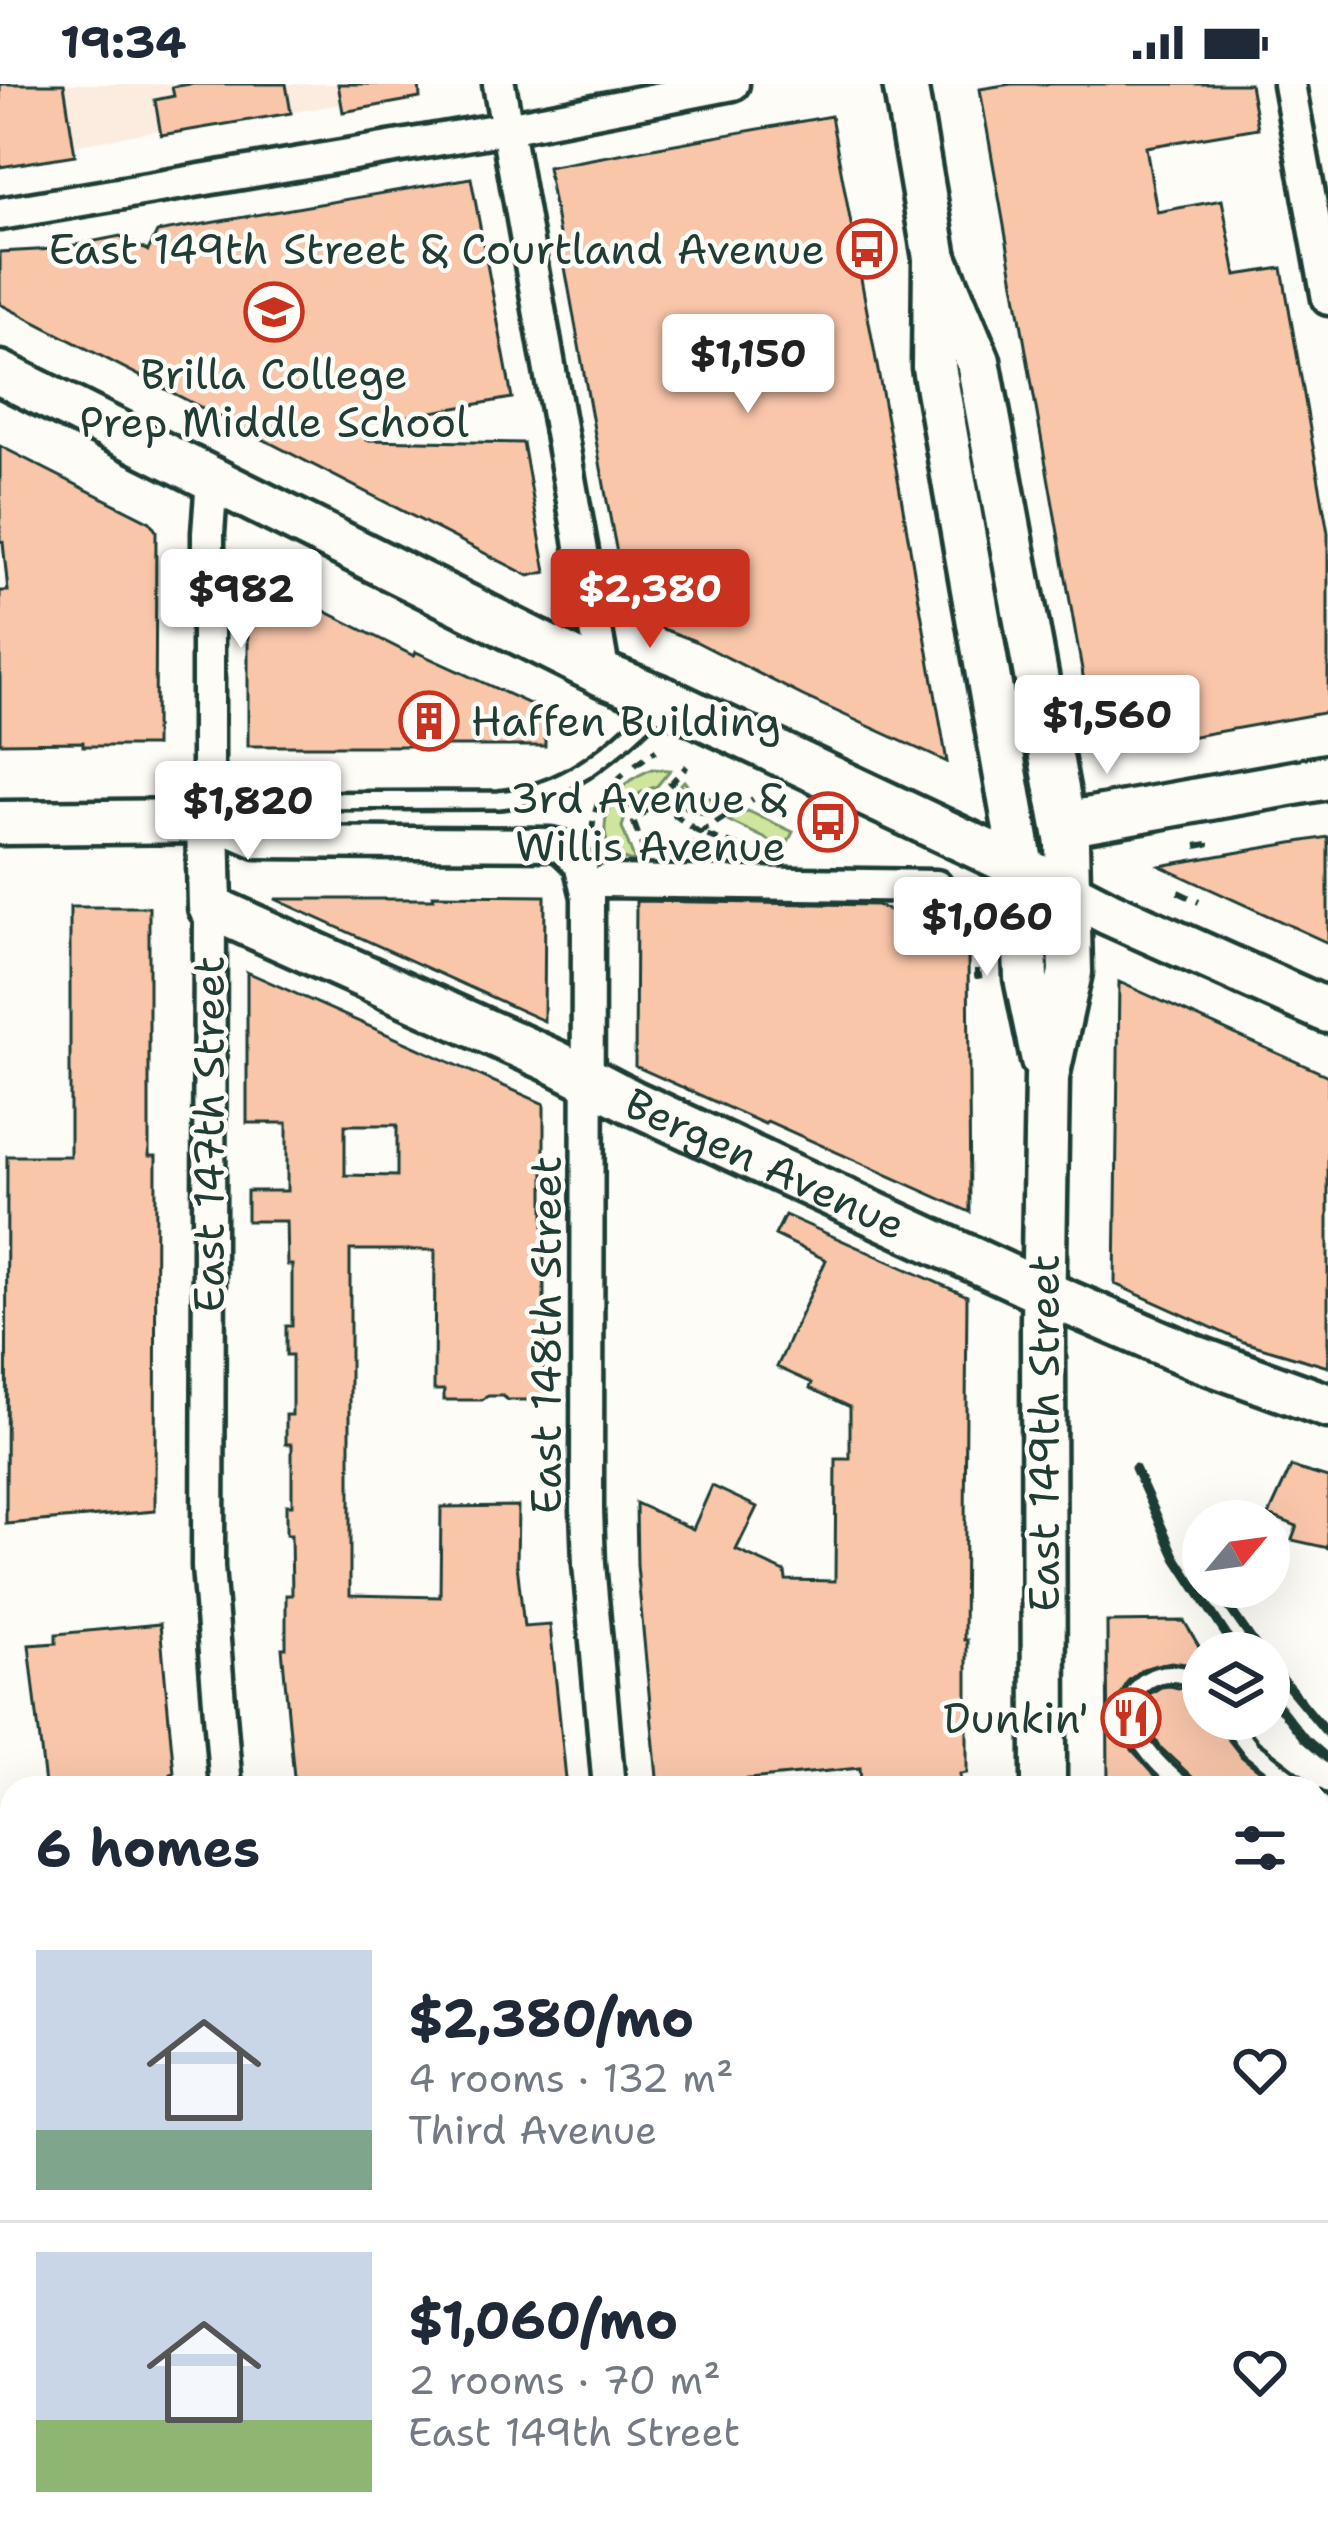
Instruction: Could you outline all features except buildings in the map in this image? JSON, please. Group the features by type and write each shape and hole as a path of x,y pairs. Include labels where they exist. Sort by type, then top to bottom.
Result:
{"main road":[{"name":"East 149th Street","path":"904,84 935,258 934,367 1022,868 1026,978 1047,1078"},
{"name":"East 149th Street","path":"935,258 977,361 1064,824 1070,893 1070,972 1047,1078 1044,1776"},
{"path":"0,374 604,675 1328,1011"},
{"path":"1064,824 1328,777"},
{"path":"0,824 208,821"},
{"name":"East 147th Street","path":"208,821 210,907"},
{"name":"Bergen Avenue","path":"210,907 1043,1292 1194,1357 1328,1406"}],"street":[{"path":"499,84 604,675"},
{"path":"0,214 507,128 733,84"},
{"path":"1289,84 1328,299"},
{"name":"East 147th Street","path":"208,821 212,479"},
{"path":"208,821 257,842 551,844 572,854 595,881 936,886"},
{"name":"East 148th Street","path":"595,881 588,915 587,1509 608,1776"},
{"name":"East 147th Street","path":"210,907 208,1567 225,1776"}],"lane":[{"path":"208,821 256,801 499,800 539,794 600,761 666,700"},
{"path":"1164,1776 1136,1732 1130,1709 1143,1683 1172,1671 1182,1673"},
{"path":"1245,1740 1286,1776"}],"path":[{"path":"595,881 594,808 610,787 656,750"},
{"path":"687,766 634,823 654,882 700,832 753,799"},
{"path":"655,801 700,832 764,855"},
{"path":"1196,846 1207,844 1205,836"},
{"path":"1178,892 1199,902"}],"shaded area":[{"path":"64,84 338,84 342,104 74,146"}],"green space":[{"path":"652,769 670,770 657,786 640,793 622,827 635,862 614,852 605,823 619,791"},
{"path":"684,781 694,794 730,803 712,816 689,810 672,794"},
{"path":"748,811 793,832 785,848 729,821"}],"railway":[{"path":"1135,1468 1176,1558 1224,1632"},
{"path":"1230,1608 1246,1632"},
{"path":"1290,1688 1328,1734"},
{"path":"1290,1720 1328,1759"}],"place":[{"name":"East 149th Street & Courtland Avenue","path":"867,249"},
{"name":"Brilla College Prep Middle School","path":"274,312"},
{"name":"Haffen Building","path":"429,721"},
{"name":"3rd Avenue & Willis Avenue","path":"828,822"},
{"name":"Dunkin'","path":"1131,1718"}]}
